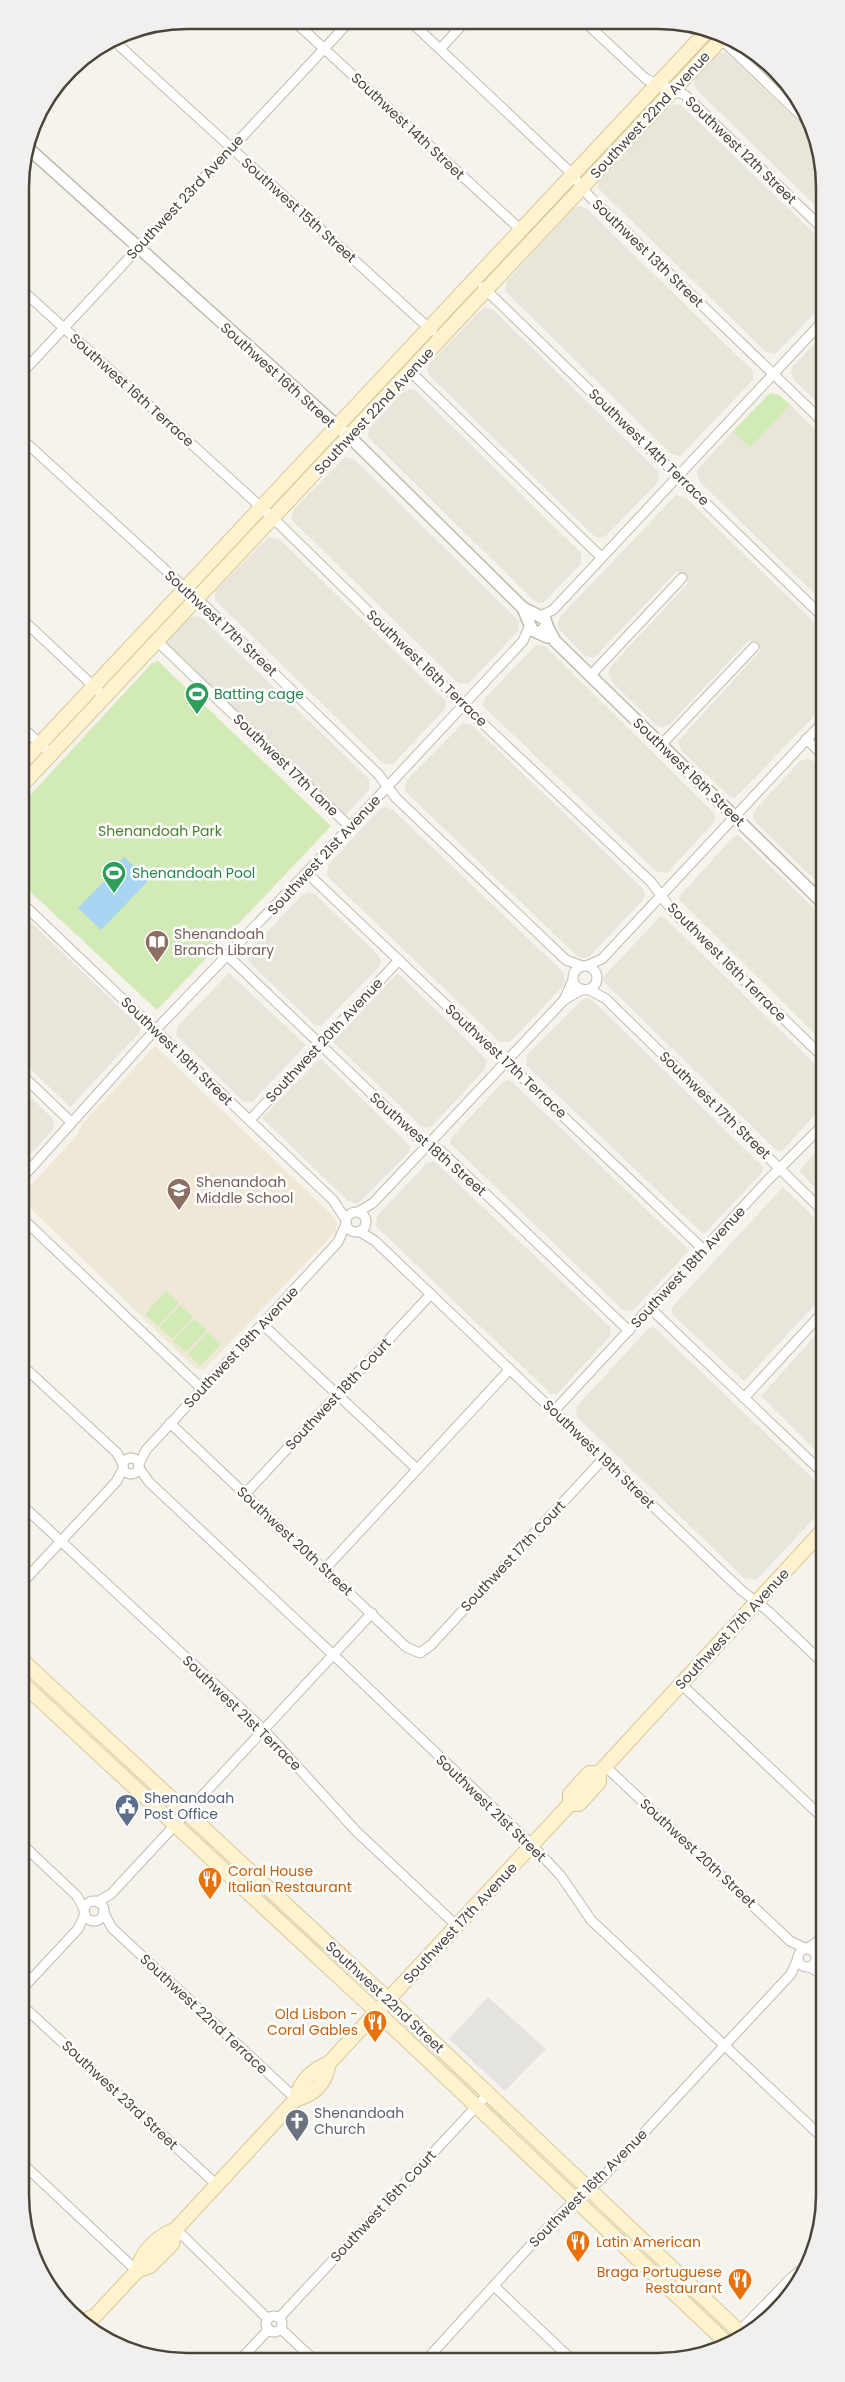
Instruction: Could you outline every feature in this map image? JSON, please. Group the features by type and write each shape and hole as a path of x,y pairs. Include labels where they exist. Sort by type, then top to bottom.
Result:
{"main road":[{"name":"Southwest 22nd Avenue","path":"29,755 338,428 703,35"},
{"name":"Southwest 22nd Avenue","path":"29,777 350,438 719,41"},
{"name":"Southwest 17th Avenue","path":"88,2319 95,2316 137,2270 140,2258 162,2235 176,2229 296,2099 299,2087 317,2068 329,2063 570,1804 570,1794 589,1773 602,1769 816,1538"},
{"name":"Southwest 22nd Street","path":"29,1666 389,2000 487,2095 739,2331"},
{"name":"Southwest 22nd Street","path":"29,1689 377,2012 722,2340"},
{"path":"93,2323 95,2316"}],"street":[{"name":"Southwest 14th Street","path":"303,29 522,231"},
{"name":"Southwest 23rd Avenue","path":"29,365 343,29"},
{"name":"Southwest 13th Street","path":"418,29 573,176 582,188 816,415"},
{"path":"440,49 459,29"},
{"name":"Southwest 12th Street","path":"592,29 646,79 685,96 816,222"},
{"name":"Southwest 15th Street","path":"118,45 441,340"},
{"path":"735,49 796,110"},
{"name":"Southwest 16th Street","path":"33,152 350,438 816,897"},
{"name":"Southwest 14th Terrace","path":"476,280 816,610"},
{"name":"Southwest 16th Terrace","path":"29,297 274,519 651,882 672,909 816,1050"},
{"name":"Southwest 21st Avenue","path":"29,1171 58,1140 71,1122 156,1031 388,787 816,328"},
{"path":"411,372 601,557"},
{"name":"Southwest 17th Street","path":"29,445 197,599 379,775 396,798 566,960 573,977"},
{"path":"590,676 682,578"},
{"path":"29,625 105,696"},
{"name":"Southwest 17th Lane","path":"157,641 350,827"},
{"path":"661,745 754,647"},
{"path":"373,1203 365,1222 357,1232 350,1230 346,1222 349,1214 357,1212 373,1203 564,1000 585,989 596,978 602,959 816,728"},
{"path":"29,733 51,754"},
{"path":"806,739 816,748"},
{"name":"Southwest 17th Terrace","path":"307,873 704,1250"},
{"name":"Southwest 19th Street","path":"29,910 333,1200 346,1222"},
{"name":"Southwest 18th Street","path":"228,956 416,1137 441,1151 629,1331"},
{"path":"564,1000 573,977 584,966 602,959"},
{"name":"Southwest 20th Avenue","path":"250,1120 399,960"},
{"name":"Southwest 17th Street","path":"566,960 584,966"},
{"path":"584,966 593,969 596,978"},
{"path":"573,977 577,986 585,989"},
{"name":"Southwest 17th Street","path":"596,978 606,999"},
{"name":"Southwest 17th Street","path":"585,989 606,999 816,1204"},
{"path":"29,1082 71,1122"},
{"name":"Southwest 18th Avenue","path":"554,1411 816,1132"},
{"name":"Southwest 19th Street","path":"333,1200 357,1212"},
{"path":"357,1212 365,1222"},
{"name":"Southwest 19th Avenue","path":"338,1242 346,1222"},
{"name":"Southwest 19th Street","path":"365,1222 375,1241"},
{"path":"29,1225 202,1389"},
{"name":"Southwest 19th Street","path":"357,1232 375,1241 741,1590 757,1602 816,1657"},
{"name":"Southwest 19th Avenue","path":"29,1576 338,1242 357,1232"},
{"name":"Southwest 18th Court","path":"245,1494 431,1294"},
{"path":"650,1308 816,1466"},
{"path":"744,1398 816,1320"},
{"path":"262,1324 417,1469"},
{"path":"325,1569 510,1369"},
{"name":"Southwest 21st Street","path":"29,1372 333,1654 532,1845 561,1876 591,1920 816,2132"},
{"name":"Southwest 20th Street","path":"170,1423 406,1647 416,1652 422,1652"},
{"name":"Southwest 17th Court","path":"422,1652 603,1459"},
{"name":"Southwest 21st Terrace","path":"29,1512 263,1729 372,1848 457,1926"},
{"path":"29,1982 78,1929 85,1912 94,1902 110,1894 372,1614"},
{"path":"681,1684 816,1811"},
{"name":"Southwest 20th Street","path":"602,1769 790,1941 806,1948"},
{"path":"29,1851 77,1896 85,1912"},
{"path":"78,1929 95,1921 104,1911 110,1894"},
{"path":"77,1896 94,1902 104,1911"},
{"name":"Southwest 22nd Terrace","path":"104,1911 112,1928"},
{"name":"Southwest 22nd Terrace","path":"85,1912 95,1921 112,1928 296,2099"},
{"name":"Southwest 20th Street","path":"790,1941 798,1957"},
{"path":"816,1943 806,1948 798,1957 800,1964 816,1970"},
{"path":"806,1948 816,1955"},
{"name":"Southwest 16th Avenue","path":"433,2353 540,2236 590,2190 724,2046 791,1973 798,1957"},
{"path":"808,1967 815,1964 816,1960"},
{"name":"Southwest 16th Avenue","path":"791,1973 808,1967"},
{"name":"Southwest 23rd Street","path":"29,2012 217,2185"},
{"name":"Southwest 16th Court","path":"279,2318 487,2095"},
{"path":"29,2170 137,2270"},
{"path":"176,2229 268,2319 269,2329 275,2332 281,2329"},
{"path":"755,2321 794,2276"},
{"path":"494,2286 565,2353"},
{"path":"268,2319 275,2316 279,2318 282,2322 281,2329"},
{"path":"247,2353 269,2329"},
{"path":"281,2329 307,2353"}],"shaded area":[{"path":"725,52 804,127 811,145 816,176 816,206 696,89 694,83 696,77 719,53"},
{"path":"674,104 682,106 816,235 816,312 775,354 766,352 598,188 599,182 668,108"},
{"path":"579,206 587,209 753,371 753,380 680,456 671,454 505,291 507,281 573,209"},
{"path":"484,307 492,309 659,472 657,483 605,537 599,538 593,535 429,375 427,370 429,364"},
{"path":"816,342 816,401 794,380 791,373 793,366"},
{"path":"410,389 416,391 581,553 581,564 544,602 538,603 532,599 368,437 369,428 401,394"},
{"path":"790,405 816,430 816,595 701,483 697,475 697,470 733,431 750,448"},
{"path":"345,457 355,460 519,621 519,630 468,684 458,683 291,519 294,509"},
{"path":"676,495 685,497 816,624 816,714 735,798 729,796 683,752 679,746 679,740 761,650 749,640 670,724 662,727 656,725 613,683 608,673 611,666 689,582 677,571 594,658 585,656 557,627 560,617"},
{"path":"268,537 279,539 446,701 445,709 393,764 384,764 215,600 215,591"},
{"path":"195,616 203,619 369,779 369,790 344,817 165,644 189,618"},
{"path":"536,645 545,646 715,814 715,821 667,873 657,872 483,706 485,698"},
{"path":"463,723 472,725 643,889 645,895 642,901 590,956 578,957 406,792 407,780"},
{"path":"807,759 816,764 816,881 756,823 753,816 757,808 800,761"},
{"path":"385,807 393,810 564,973 565,984 510,1042 500,1042 327,876 328,865 379,810"},
{"path":"738,835 816,910 816,1035 678,898 733,837"},
{"path":"309,892 315,894 381,960 380,966 321,1026 314,1024 250,963 247,957 249,951 301,896"},
{"path":"661,916 665,918 816,1065 816,1114 782,1151 777,1151 603,981 603,977"},
{"path":"29,921 140,1027 140,1032 70,1107 29,1068"},
{"path":"229,973 306,1045 252,1102 243,1101 176,1035 178,1026"},
{"path":"398,973 487,1060 485,1069 432,1126 427,1128 421,1126 333,1042"},
{"path":"587,998 593,1001 763,1167 763,1171 706,1232 702,1233 526,1065 527,1055 582,1000"},
{"name":"Shenandoah Middle School","path":"155,1046 333,1216 337,1224 335,1232 204,1370 195,1368 29,1207 29,1188 77,1135 83,1123"},
{"path":"320,1058 410,1146 409,1152 358,1204 348,1201 262,1118"},
{"path":"507,1080 512,1082 687,1248 688,1252 632,1311 623,1310 450,1143 451,1138 502,1083"},
{"path":"29,1096 52,1118 53,1129 29,1155"},
{"path":"816,1152 816,1189 799,1171"},
{"path":"434,1161 610,1327 610,1336 557,1394 551,1394 376,1226 377,1216 427,1163"},
{"path":"783,1187 816,1219 816,1304 744,1381 673,1315 671,1308"},
{"path":"653,1327 657,1330 816,1481 816,1516 756,1580 744,1578 576,1416 577,1406 648,1329"},
{"path":"816,1335 816,1451 761,1396"},
{"path":"488,1997 546,2049 505,2091 449,2039"}],"green space":[{"path":"770,393 779,395 790,405 750,448 733,431"},
{"name":"Shenandoah Park","path":"158,661 331,826 157,1010 29,890 29,796 152,663"},
{"path":"166,1291 179,1303 158,1326 145,1314"},
{"path":"180,1305 193,1317 172,1339 159,1327"},
{"path":"194,1319 207,1330 186,1352 173,1341"},
{"path":"208,1332 221,1344 200,1366 188,1354"}],"water":[{"name":"Shenandoah Pool","path":"124,857 149,880 101,930 78,908 121,864 119,862"}],"place":[{"name":"Batting cage","path":"197,715"},
{"name":"Shenandoah Pool","path":"114,894"},
{"name":"Shenandoah Branch Library","path":"157,963"},
{"name":"Shenandoah Middle School","path":"179,1211"},
{"name":"Shenandoah Post Office","path":"127,1827"},
{"name":"Coral House Italian Restaurant","path":"210,1900"},
{"name":"Old Lisbon - Coral Gables","path":"375,2043"},
{"name":"Shenandoah Church","path":"297,2142"},
{"name":"Latin American","path":"578,2263"},
{"name":"Braga Portuguese Restaurant","path":"740,2301"}]}
